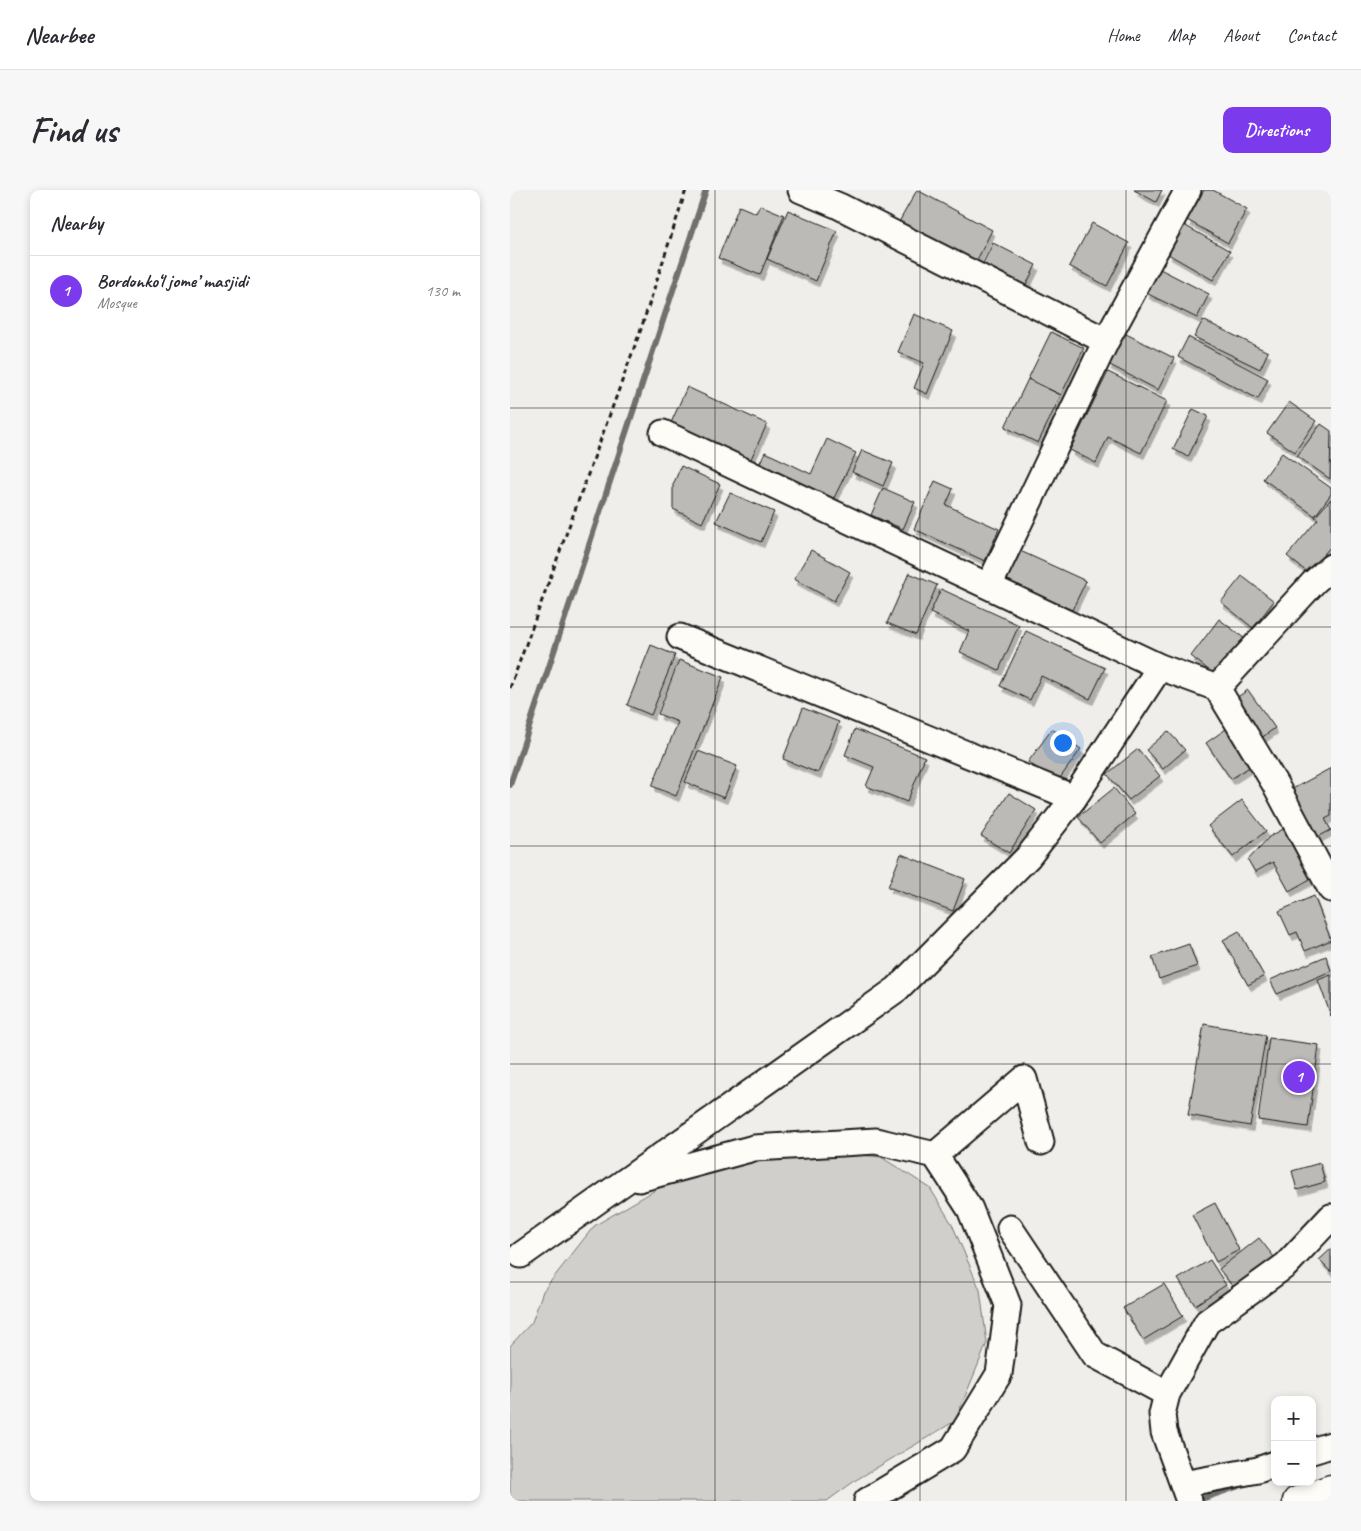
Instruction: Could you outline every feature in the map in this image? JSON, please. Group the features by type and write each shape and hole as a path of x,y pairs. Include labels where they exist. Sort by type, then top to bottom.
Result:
{"highway":[{"path":"1297,1501 1331,1489"}],"street":[{"path":"801,190 844,198 1106,341"},
{"path":"989,586 1106,341 1188,190"},
{"path":"663,432 1160,667 1217,688 1275,784 1331,889"},
{"path":"1217,688 1314,582 1331,567"},
{"path":"680,637 1074,798"},
{"path":"521,1255 897,989 1028,857 1074,798 1160,667"},
{"path":"935,1155 1024,1080 1041,1142"},
{"path":"624,1183 754,1148 876,1141 935,1155 970,1209 1008,1305 999,1374 953,1449 867,1501"},
{"path":"1271,1465 1186,1491 1164,1432 1162,1414 1167,1394 1207,1322 1286,1265 1331,1218"},
{"path":"1010,1228 1095,1355 1167,1394"},
{"path":"1316,1450 1331,1445"}],"path":[{"path":"510,688 641,328 686,190"}],"shaded area":[{"path":"797,1149 881,1157 930,1188 952,1224 980,1290 987,1343 955,1421 856,1480 827,1501 510,1501 510,1346 532,1322 543,1291 594,1226 674,1179"}],"building":[{"path":"917,190 992,230 976,262 899,222"},
{"path":"1134,190 1162,190 1156,202"},
{"path":"1204,190 1213,190 1247,209 1228,243 1187,220"},
{"path":"760,205 784,215 760,275 718,258 739,206 756,213"},
{"path":"788,210 837,231 816,281 767,259"},
{"path":"1092,223 1129,243 1107,286 1069,266"},
{"path":"1184,225 1230,251 1213,280 1168,254"},
{"path":"993,243 1036,265 1025,287 982,265"},
{"path":"1158,268 1209,294 1197,318 1146,293"},
{"path":"914,314 953,331 927,394 914,388 924,363 898,352"},
{"path":"1203,320 1268,352 1260,369 1194,337"},
{"path":"1051,332 1084,348 1061,395 1028,379"},
{"path":"1124,333 1174,358 1158,390 1108,364"},
{"path":"1188,337 1268,379 1258,399 1178,357"},
{"path":"1108,372 1167,401 1141,453 1108,437 1096,463 1070,450"},
{"path":"1028,379 1061,395 1038,443 1005,427"},
{"path":"687,387 767,424 750,461 670,425"},
{"path":"1289,402 1316,421 1295,452 1267,433"},
{"path":"1193,409 1208,416 1188,457 1173,449"},
{"path":"1321,424 1331,431 1330,479 1297,456"},
{"path":"827,439 856,453 831,504 757,469 765,452 811,474"},
{"path":"862,450 893,463 883,486 852,472"},
{"path":"1282,453 1331,488 1331,494 1315,516 1263,479"},
{"path":"681,466 720,484 702,523 673,509 673,485"},
{"path":"935,481 953,489 946,505 999,529 985,561 914,529"},
{"path":"883,488 915,502 903,529 871,515"},
{"path":"730,493 774,512 761,542 716,522"},
{"path":"1331,499 1331,546 1308,573 1287,556 1318,519 1315,517"},
{"path":"811,550 850,572 834,601 794,579"},
{"path":"1018,550 1086,581 1072,610 1005,580"},
{"path":"909,573 937,585 916,635 887,623"},
{"path":"1242,576 1274,601 1253,628 1221,602"},
{"path":"941,589 1019,625 999,670 960,652 969,631 930,613"},
{"path":"1219,619 1245,639 1216,676 1191,656"},
{"path":"1026,631 1105,668 1090,699 1041,676 1030,700 1000,686"},
{"path":"651,645 675,655 651,715 627,705"},
{"path":"679,660 723,677 676,796 652,786 678,722 658,714"},
{"path":"1248,690 1275,728 1257,741 1230,702"},
{"path":"803,708 839,722 818,773 783,759"},
{"path":"855,729 925,757 907,802 866,786 874,767 845,755"},
{"path":"1052,729 1081,749 1057,782 1028,762"},
{"path":"1226,729 1251,766 1231,779 1206,743"},
{"path":"1168,731 1185,750 1163,769 1146,750"},
{"path":"1138,749 1160,776 1129,800 1107,774"},
{"path":"698,751 737,766 724,798 685,782"},
{"path":"1331,768 1331,816 1325,819 1331,830 1314,839 1287,792"},
{"path":"1114,788 1135,814 1100,843 1078,817"},
{"path":"1009,793 1036,810 1009,853 981,836"},
{"path":"1242,800 1266,831 1233,857 1208,826"},
{"path":"1285,828 1312,878 1289,891 1273,862 1255,872 1248,860 1269,837"},
{"path":"901,854 965,879 953,911 888,887"},
{"path":"1314,896 1331,940 1305,951 1297,932 1290,935 1279,911"},
{"path":"1239,931 1264,976 1248,985 1223,940"},
{"path":"1189,944 1197,966 1159,979 1152,957"},
{"path":"1326,956 1331,971 1277,994 1270,980"},
{"path":"1331,975 1331,1016 1318,980"},
{"path":"1204,1024 1266,1035 1250,1126 1188,1115"},
{"path":"1269,1038 1319,1045 1308,1127 1258,1120"},
{"path":"1320,1163 1325,1182 1297,1190 1292,1171"},
{"path":"1215,1203 1239,1250 1216,1262 1192,1215"},
{"path":"1259,1238 1274,1257 1235,1289 1219,1269"},
{"path":"1331,1249 1331,1272 1319,1260"},
{"path":"1210,1260 1226,1285 1195,1305 1178,1279"},
{"path":"1164,1284 1183,1316 1143,1340 1123,1308"}],"waterway":[{"path":"510,785 706,190"},
{"path":"1196,1501 1245,1484"}],"place":[{"name":"Bordonko‘l jome’ masjidi","path":"1299,1077"}]}
